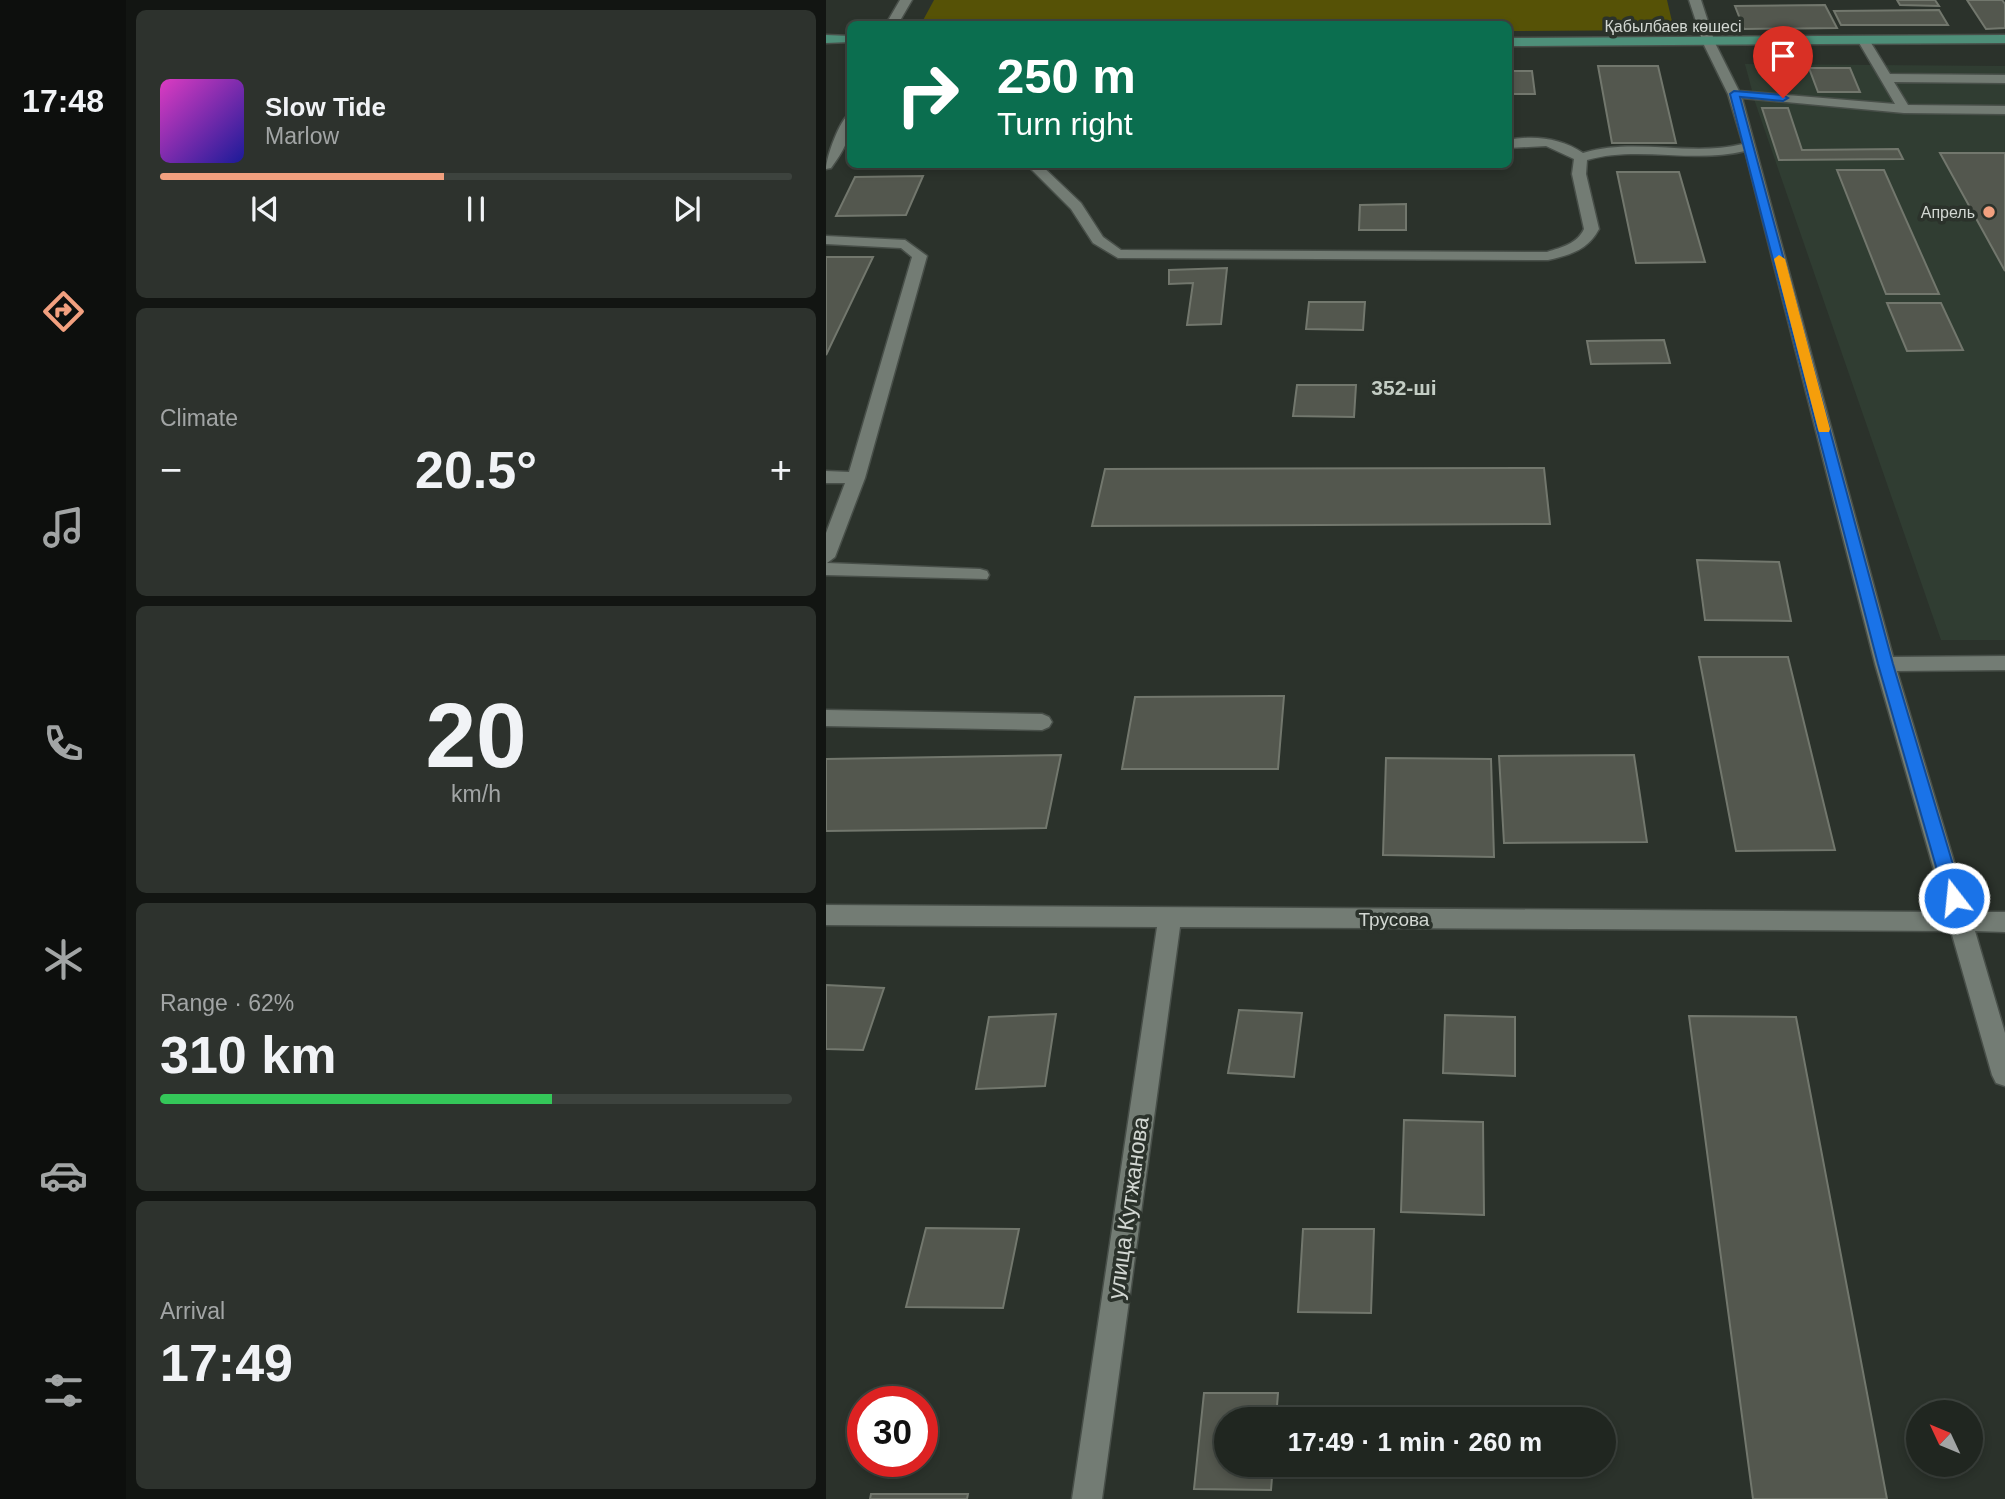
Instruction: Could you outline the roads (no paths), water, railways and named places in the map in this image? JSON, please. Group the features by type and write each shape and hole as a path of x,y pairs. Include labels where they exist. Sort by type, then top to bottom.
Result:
{"main road":[{"path":"826,39 847,39"},
{"name":"Қабылбаев көшесі","path":"1512,42 1709,43 2005,39"}],"street":[{"path":"894,21 906,0"},
{"path":"1695,0 1709,43 1734,94 1750,146 1885,664 2005,1075"},
{"path":"1864,41 1904,109"},
{"path":"1888,78 2005,79"},
{"path":"1734,94 1904,109 2005,110"},
{"path":"1512,144 1548,141 1570,149 1581,158"},
{"path":"1581,158 1607,150 1722,153 1750,146"},
{"path":"826,165 845,147"},
{"path":"1036,168 1076,206 1098,240 1118,254 1548,256 1574,251 1587,239 1592,218 1577,171 1581,158"},
{"path":"826,240 905,244 920,256 856,478 826,556"},
{"path":"826,477 856,478"},
{"path":"826,569 980,575"},
{"path":"1885,664 2005,663"},
{"path":"826,718 1042,722"},
{"name":"Трусова","path":"826,915 1962,924 2005,922"},
{"name":"улица Кутжанова","path":"1087,1499 1170,917"}],"place":[{"name":"Апрель","path":"1989,212"}],"district":[{"name":"352-ші","path":"1404,387"}]}
